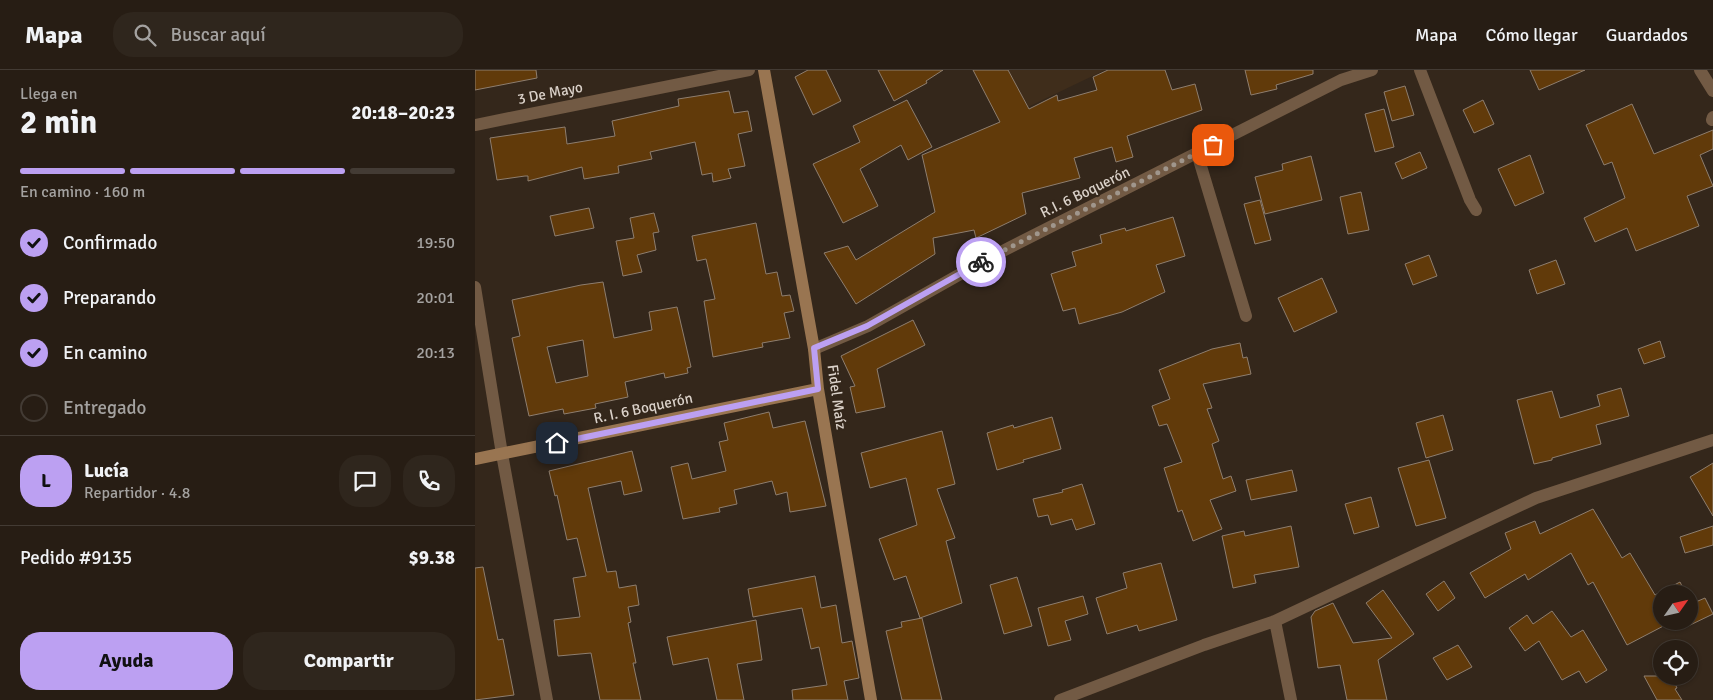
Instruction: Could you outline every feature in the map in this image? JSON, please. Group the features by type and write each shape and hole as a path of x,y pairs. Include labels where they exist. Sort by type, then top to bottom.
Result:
{"street":[{"name":"3 De Mayo","path":"475,125 749,70"},
{"name":"Fidel Maíz","path":"764,70 814,348 818,389 871,700"},
{"name":"R.I. 6 Boquerón","path":"814,348 867,326 987,259 1341,80 1372,70"},
{"path":"1420,70 1470,200 1476,210"},
{"path":"1700,70 1713,92"},
{"path":"1197,154 1246,316"},
{"path":"475,287 502,454 547,700"},
{"name":"R. I. 6 Boquerón","path":"475,459 818,389"},
{"path":"1060,700 1204,645 1275,621 1536,498 1713,440"},
{"path":"1275,621 1291,700"}],"shaded area":[{"path":"973,70 1105,70 999,121"}],"building":[{"path":"475,70 536,70 537,78 475,90"},
{"path":"808,70 826,70 841,101 813,115 795,77"},
{"path":"878,70 943,70 926,81 927,83 894,101"},
{"path":"973,70 1008,70 1029,109 1057,95 1058,101 1097,90 1093,77 1108,70 1165,70 1172,90 1195,84 1202,110 1127,136 1133,157 1116,162 1112,147 1074,158 1080,178 1022,193 1026,214 976,238 974,230 933,238 935,254 856,304 824,253 848,246 856,260 935,212 922,155 1000,122"},
{"path":"1245,70 1313,70 1313,74 1276,85 1277,89 1251,95"},
{"path":"1530,70 1585,70 1539,90"},
{"path":"1405,86 1414,115 1392,121 1384,92"},
{"path":"729,91 734,113 748,111 752,131 738,134 745,166 728,169 731,178 713,182 712,173 702,175 695,142 650,152 652,159 618,166 619,173 584,179 582,167 528,181 528,176 497,180 490,138 565,127 567,144 615,136 612,121 679,106 678,99"},
{"path":"907,100 932,147 908,160 901,145 860,169 878,206 843,223 813,164 860,142 853,126"},
{"path":"1483,100 1494,124 1474,133 1463,110"},
{"path":"1632,104 1654,154 1713,130 1713,149 1700,155 1713,186 1687,196 1699,226 1636,251 1627,228 1595,242 1584,218 1625,198 1612,162 1604,165 1586,125"},
{"path":"1384,109 1394,147 1375,152 1365,114"},
{"path":"1420,152 1427,168 1402,179 1395,163"},
{"path":"1530,155 1544,193 1515,206 1498,169"},
{"path":"1311,156 1322,200 1265,214 1255,177 1283,170 1282,164"},
{"path":"1361,192 1369,230 1348,234 1340,197"},
{"path":"1260,200 1271,240 1255,244 1244,204"},
{"path":"589,208 594,228 555,236 550,216"},
{"path":"654,213 659,232 653,233 656,250 637,255 642,272 623,276 616,241 634,238 630,218"},
{"path":"1173,217 1185,256 1156,265 1165,292 1122,312 1079,324 1075,308 1063,311 1051,274 1076,266 1072,252 1102,243 1100,235 1125,228 1126,231"},
{"path":"756,223 766,274 777,272 782,296 790,295 794,311 784,313 790,338 762,343 763,347 713,357 704,301 715,299 706,259 697,261 692,236"},
{"path":"1429,255 1437,276 1413,285 1405,264"},
{"path":"1556,260 1565,284 1537,294 1529,270"},
{"path":"1322,278 1337,312 1294,332 1278,298"},
{"path":"603,282 614,338 652,330 649,312 677,307 691,367 687,368 688,373 665,378 664,373 625,382 628,397 595,404 596,408 564,414 563,409 529,416 512,338 520,336 512,300","holes":["583,340 588,376 556,383 547,347"]},
{"path":"913,320 925,345 877,369 885,407 856,413 850,387 855,386 841,356"},
{"path":"1660,341 1665,357 1644,364 1638,349"},
{"path":"1240,343 1243,358 1247,357 1251,374 1203,384 1212,408 1207,409 1219,441 1212,444 1223,479 1231,476 1236,491 1210,500 1222,529 1193,541 1182,510 1178,512 1164,468 1182,462 1167,424 1159,426 1152,406 1170,399 1159,370 1212,349"},
{"path":"1621,388 1629,416 1596,425 1601,444 1534,464 1517,400 1552,391 1560,418 1600,406 1597,395"},
{"path":"769,412 773,428 805,421 826,506 790,512 787,492 776,495 772,481 734,490 737,504 719,508 720,512 683,519 671,467 688,463 692,479 726,471 719,442 728,440 724,423"},
{"path":"1443,415 1453,450 1426,458 1416,423"},
{"path":"1052,417 1061,449 997,470 987,433 1013,425 1014,428"},
{"path":"942,431 955,484 937,489 955,538 946,541 962,603 920,618 906,576 894,580 879,539 917,525 906,478 870,488 861,453"},
{"path":"632,451 642,491 624,495 621,481 588,488 607,572 616,571 619,588 636,585 639,605 628,607 631,622 628,623 636,663 633,663 641,700 600,700 591,653 558,656 554,620 580,617 573,578 586,576 577,538 567,540 557,495 555,496 549,471"},
{"path":"1429,460 1446,518 1416,526 1398,468"},
{"path":"1713,463 1713,516 1690,477"},
{"path":"1292,470 1297,491 1251,500 1246,480"},
{"path":"1082,484 1095,524 1076,530 1072,519 1051,525 1048,515 1038,517 1033,499 1063,492 1062,490"},
{"path":"1371,497 1379,527 1354,534 1345,504"},
{"path":"1593,509 1622,558 1630,553 1653,592 1653,630 1656,630 1627,645 1593,582 1588,585 1571,553 1528,580 1525,574 1485,598 1470,573 1511,549 1505,533 1535,521 1540,534"},
{"path":"1291,526 1299,567 1254,575 1256,583 1233,588 1222,536 1244,531 1245,536"},
{"path":"1713,526 1713,545 1685,553 1680,537"},
{"path":"1161,563 1177,620 1139,631 1137,625 1107,634 1096,598 1127,588 1123,573"},
{"path":"483,567 498,640 503,639 514,695 475,700 475,568"},
{"path":"815,576 821,608 836,605 842,643 852,641 859,678 844,681 848,700 793,700 792,690 827,685 819,647 811,649 802,608 753,617 748,589"},
{"path":"1017,577 1032,626 1004,634 990,585"},
{"path":"1444,581 1455,598 1438,611 1426,594"},
{"path":"1383,590 1414,634 1378,660 1387,700 1347,700 1340,665 1318,668 1311,617 1315,611 1333,603 1353,643 1392,638 1366,603"},
{"path":"1083,596 1088,614 1065,621 1071,640 1048,646 1038,608"},
{"path":"1705,598 1713,614 1698,621 1698,601"},
{"path":"1552,611 1571,637 1583,630 1607,670 1586,683 1579,671 1562,680 1539,641 1525,651 1509,628 1527,615 1533,624"},
{"path":"922,618 942,700 902,700 886,631 902,627 901,622"},
{"path":"756,620 762,660 737,664 744,700 717,700 708,658 673,665 667,637"},
{"path":"1458,645 1472,667 1447,680 1433,658"},
{"path":"1644,676 1653,676 1653,685 1676,685 1677,688 1675,689 1682,700 1657,700"}],"way so far":[{"path":"981,262 1213,145"}],"route":[{"path":"557,443 818,389 814,348 867,326 981,262"}]}
